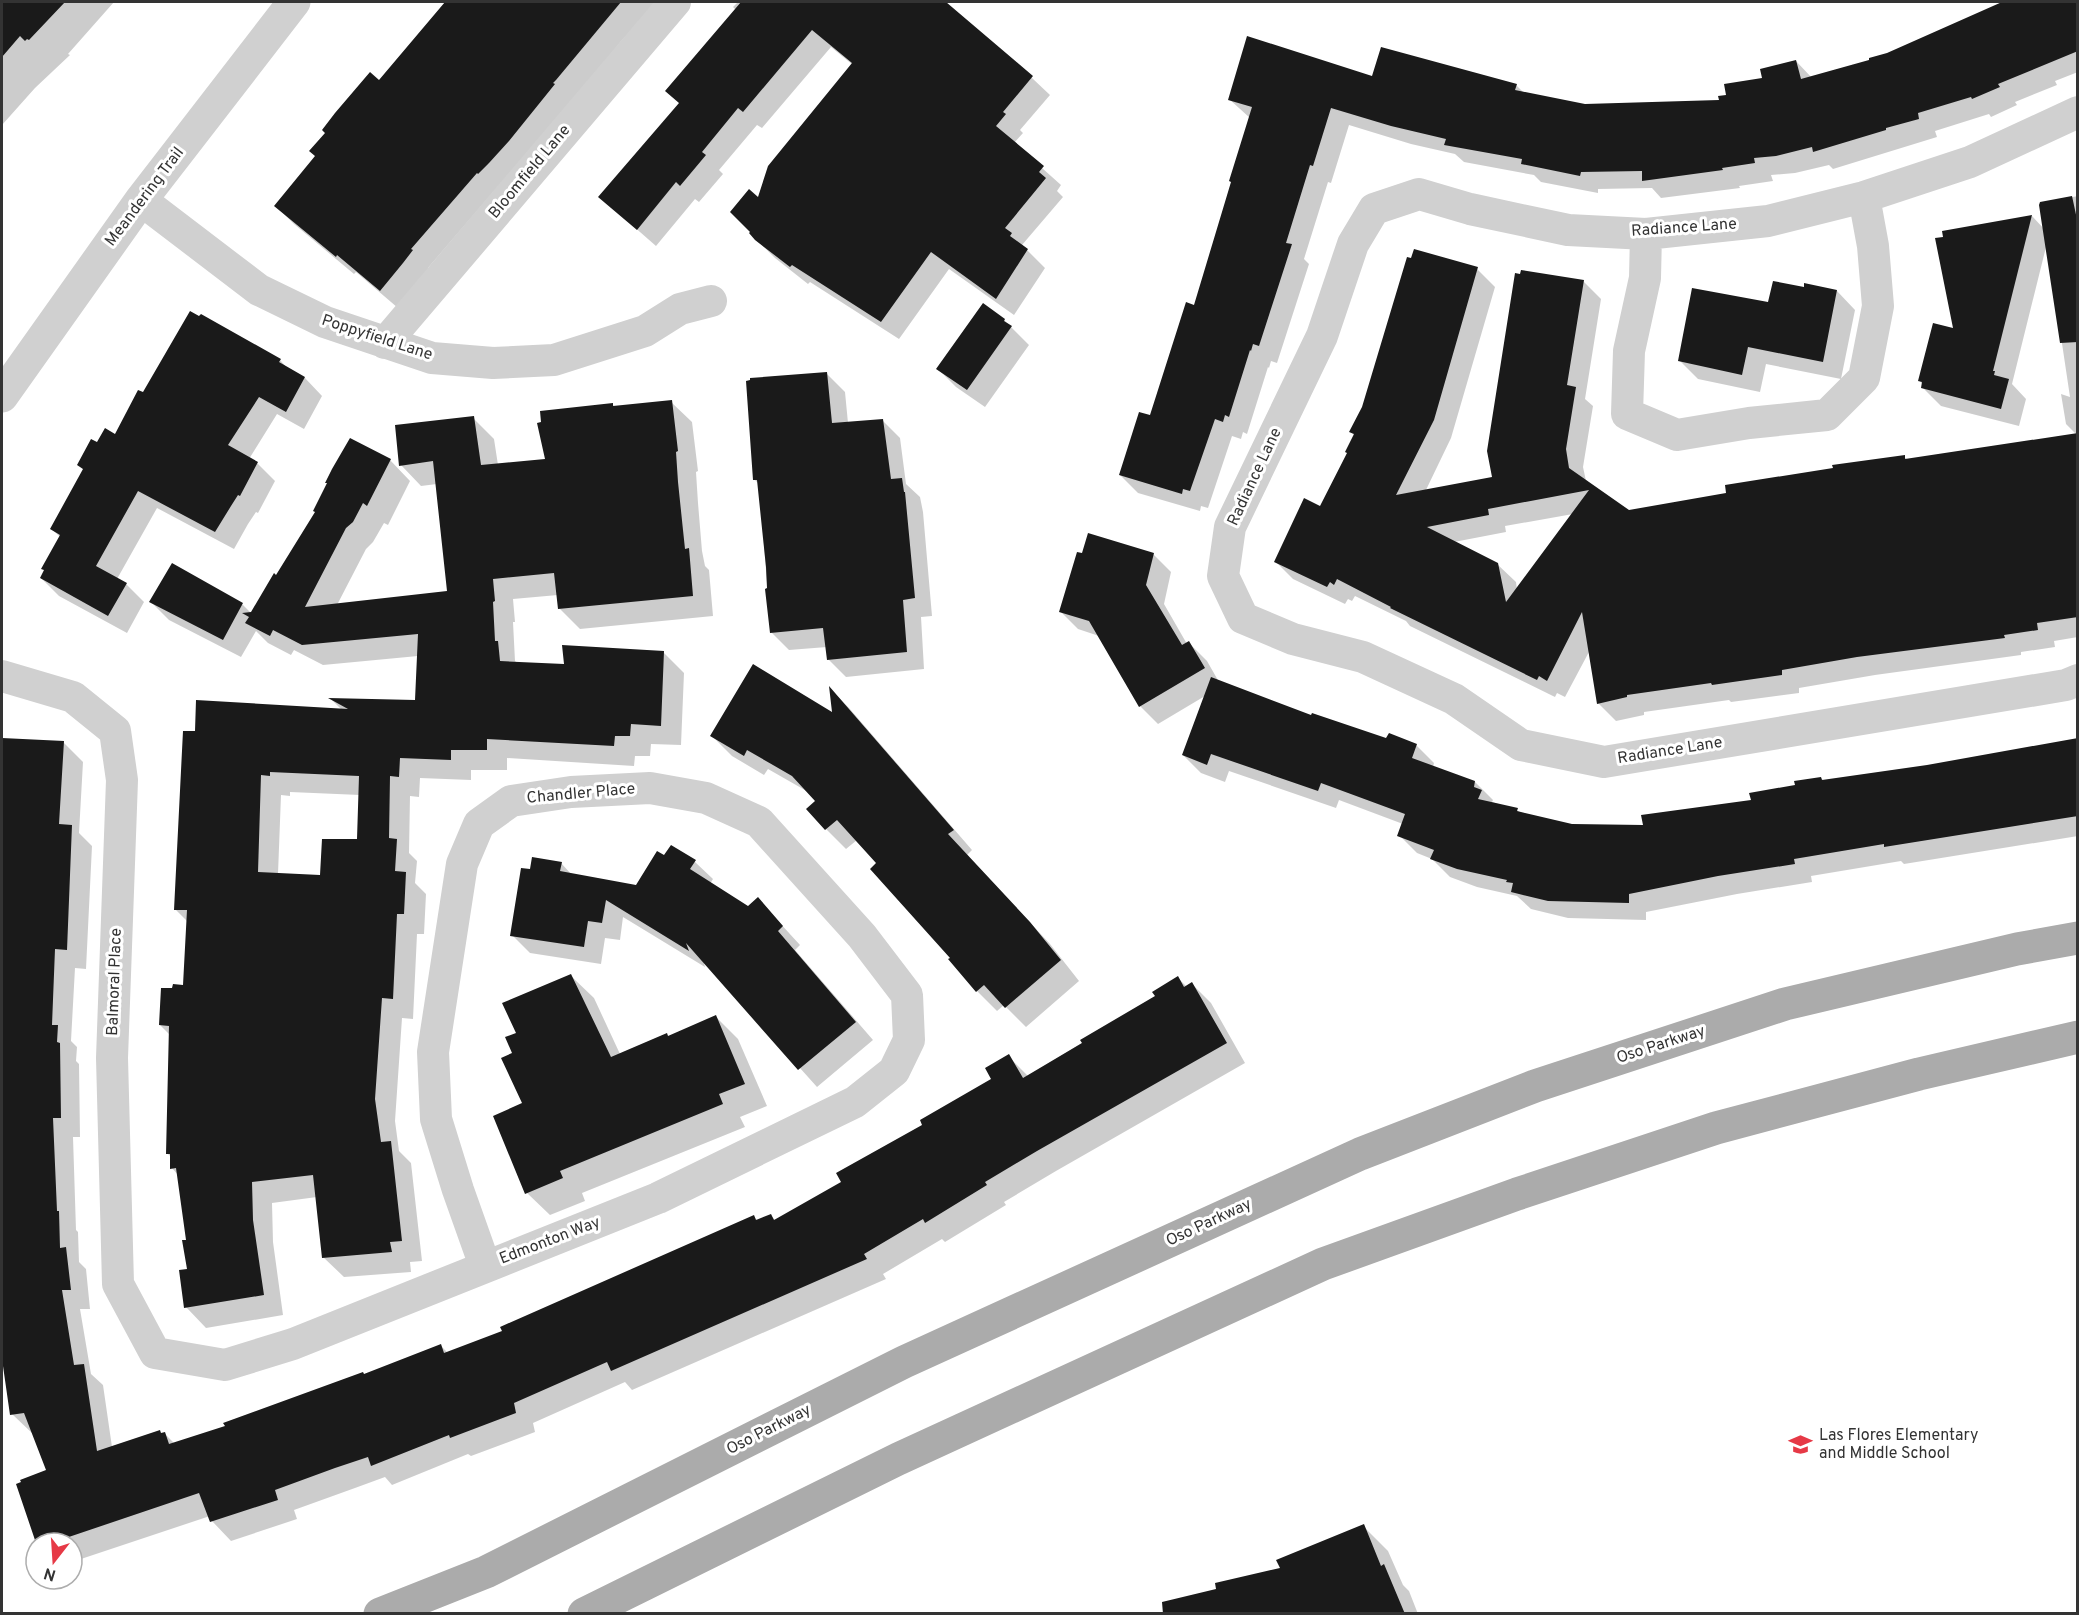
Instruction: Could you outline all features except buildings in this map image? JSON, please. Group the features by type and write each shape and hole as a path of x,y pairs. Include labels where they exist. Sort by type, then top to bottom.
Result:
{"main road":[{"name":"Oso Parkway","path":"380,1614 486,1572 904,1362 1360,1154 1535,1086 1785,1004 2017,949 2078,938"},
{"path":"584,1614 898,1459 1323,1264 1517,1194 1716,1128 1919,1074 2078,1037"}],"street":[{"name":"Meandering Trail","path":"2,396 141,200 294,2"},
{"name":"Bloomfield Lane","path":"385,344 675,2"},
{"name":"Radiance Lane","path":"2078,112 1970,162 1864,197 1768,221 1646,234 1568,230 1470,209 1419,194 1374,209 1353,244 1322,336 1230,527 1223,576 1243,618 1293,639 1363,657 1434,689 1454,699 1521,745 1604,762 2066,685 2078,680"},
{"path":"1646,234 1645,278 1629,351 1627,414 1677,435 1749,423 1827,415 1864,378 1878,306 1873,246 1864,197"},
{"name":"Poppyfield Lane","path":"141,200 259,290 324,322 432,358 493,363 554,360 645,331 680,309 711,301"},
{"name":"Balmoral Place","path":"2,676 74,697 115,731 122,780 112,1058 118,1284 155,1353"},
{"name":"Chandler Place","path":"485,1266 436,1119 433,1052 462,864 479,824 511,801 571,792 650,788 706,798 759,822 862,936 907,994 909,1040"},
{"name":"Edmonton Way","path":"155,1353 225,1365 293,1344 658,1198 855,1102 894,1071 909,1040"}],"place":[{"name":"Las Flores Elementary and Middle School","path":"1801,1445"}]}
